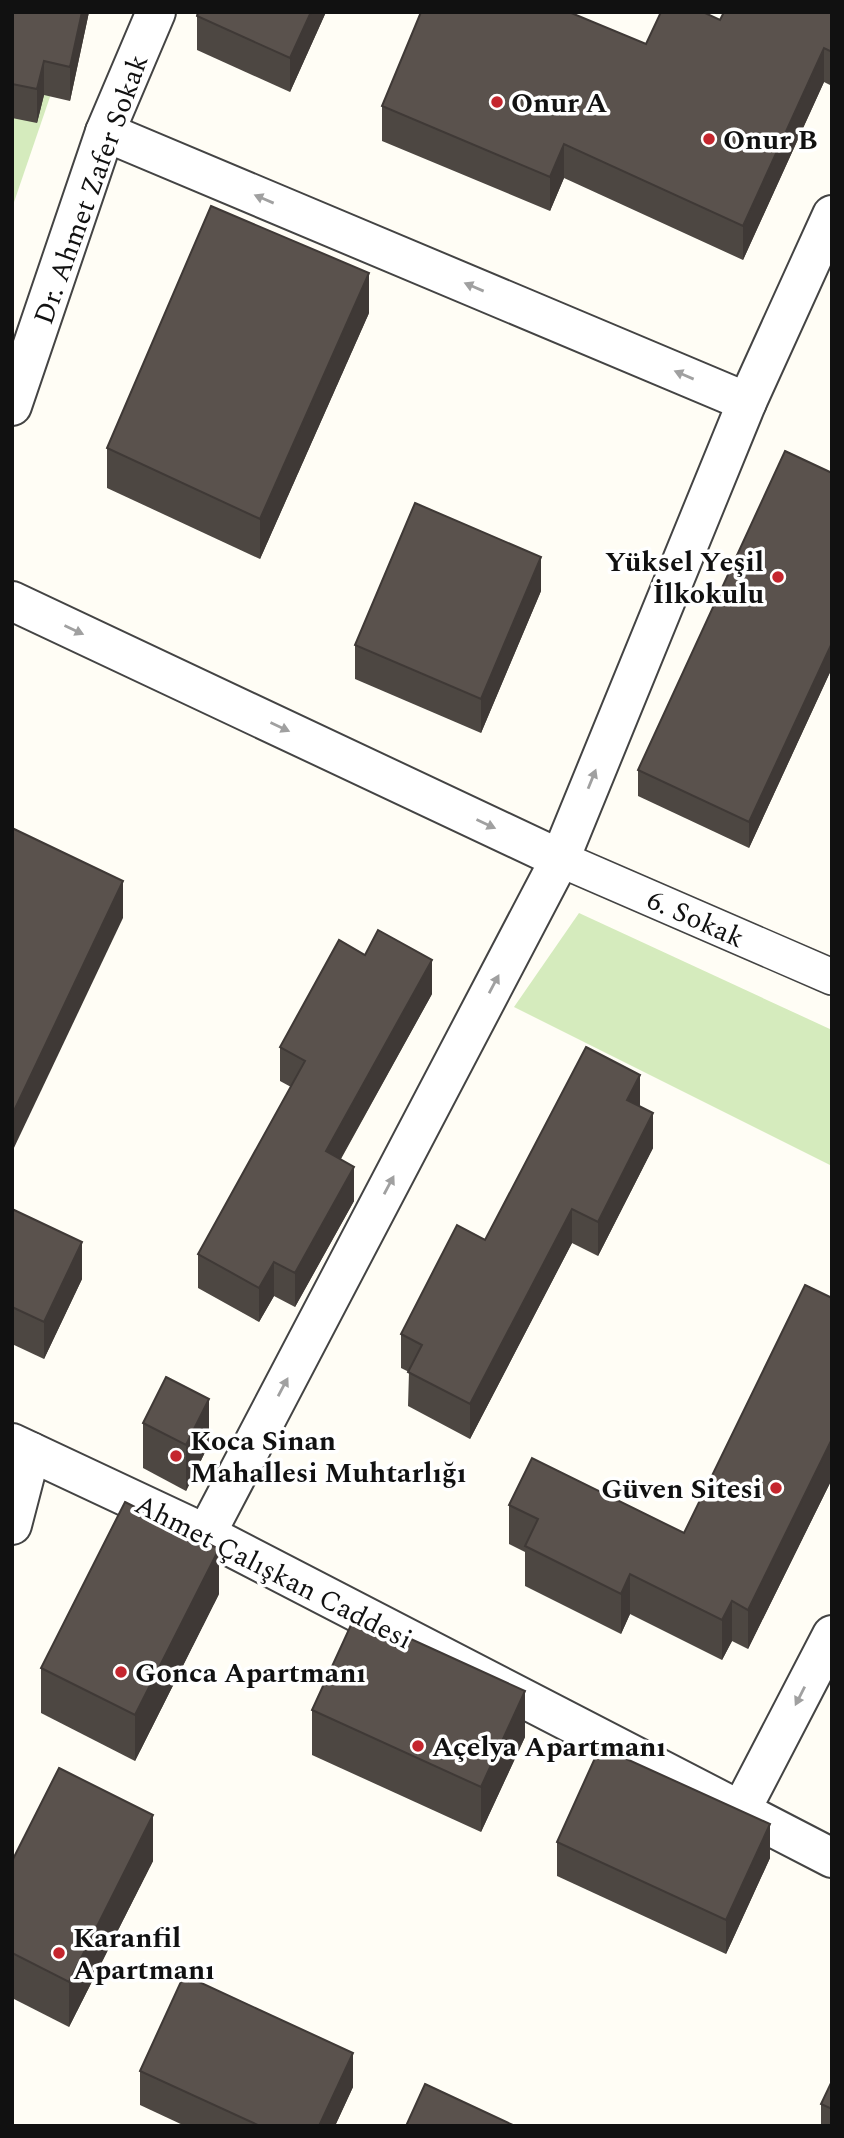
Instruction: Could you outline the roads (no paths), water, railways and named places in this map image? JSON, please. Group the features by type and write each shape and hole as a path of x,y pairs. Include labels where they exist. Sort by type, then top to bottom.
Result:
{"street":[{"name":"Dr. Ahmet Zafer Sokak","path":"12,406 105,132 156,12"},
{"path":"105,132 747,402"},
{"path":"206,1534 560,859 747,402 832,215"},
{"path":"12,601 560,859"},
{"name":"6. Sokak","path":"560,859 832,977"},
{"path":"12,1525 22,1448"},
{"name":"Ahmet Çalışkan Caddesi","path":"22,1448 206,1534 832,1858"},
{"path":"740,1812 832,1635"}],"place":[{"name":"Onur A","path":"497,102"},
{"name":"Onur B","path":"709,139"},
{"name":"Yüksel Yeşil İlkokulu","path":"778,577"},
{"name":"Koca Sinan Mahallesi Muhtarlığı","path":"176,1456"},
{"name":"Güven Sitesi","path":"776,1488"},
{"name":"Gonca Apartmanı","path":"121,1672"},
{"name":"Açelya Apartmanı","path":"418,1746"},
{"name":"Karanfil Apartmanı","path":"59,1953"}]}
